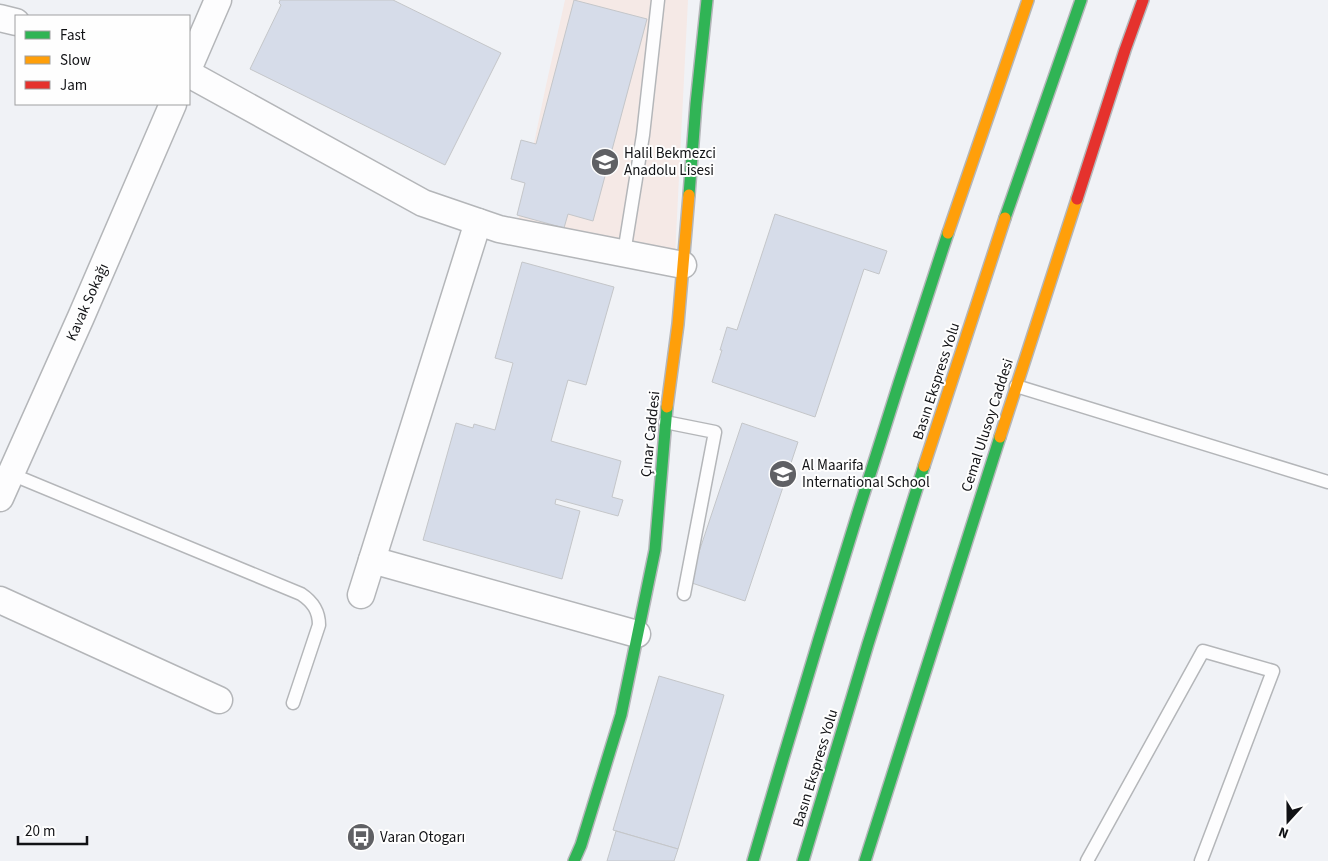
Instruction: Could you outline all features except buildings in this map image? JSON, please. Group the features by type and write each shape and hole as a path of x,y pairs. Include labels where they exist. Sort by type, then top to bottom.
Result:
{"main road":[{"name":"Çınar Caddesi","path":"574,861 581,845 621,715 654,550 665,422 678,324 696,104 707,0"},
{"path":"753,861 788,736 890,409 1028,0"},
{"name":"Basın Ekspress Yolu","path":"803,861 852,696 952,379 1081,0"},
{"name":"Cemal Ulusoy Caddesi","path":"865,861 1016,386 1143,0"}],"street":[{"path":"190,65 218,0"},
{"path":"0,18 15,22"},
{"path":"190,75 423,204 499,230 683,264"},
{"name":"Kavak Sokağı","path":"0,498 173,105"},
{"path":"362,595 478,222"},
{"path":"372,560 637,634"},
{"path":"0,600 219,700"}],"lane":[{"path":"624,253 643,135 658,0"},
{"path":"1016,386 1328,482"},
{"path":"665,422 715,432 684,594"},
{"path":"11,474 301,594 309,599 317,612 319,625 293,703"},
{"path":"1087,861 1204,651 1273,671 1201,861"}],"shaded area":[{"name":"Halil Bekmezci Anadolu Lisesi","path":"565,0 688,0 674,276 515,235"}],"traffic: fast":[{"path":"689,195 707,0"},
{"path":"1005,218 1081,0"},
{"path":"753,861 848,546 948,233"},
{"path":"574,861 581,845 621,715 655,550 667,407"},
{"path":"865,861 1000,437"},
{"path":"803,861 924,466"}],"traffic: slow":[{"path":"948,233 1028,0"},
{"path":"667,407 678,324 689,195"},
{"path":"1000,437 1077,199"},
{"path":"924,466 1005,218"}],"traffic: jam":[{"path":"1077,199 1143,0"}],"place":[{"name":"Halil Bekmezci Anadolu Lisesi","path":"605,162"},
{"name":"Al Maarifa International School","path":"783,474"},
{"name":"Varan Otogarı","path":"361,837"}]}
